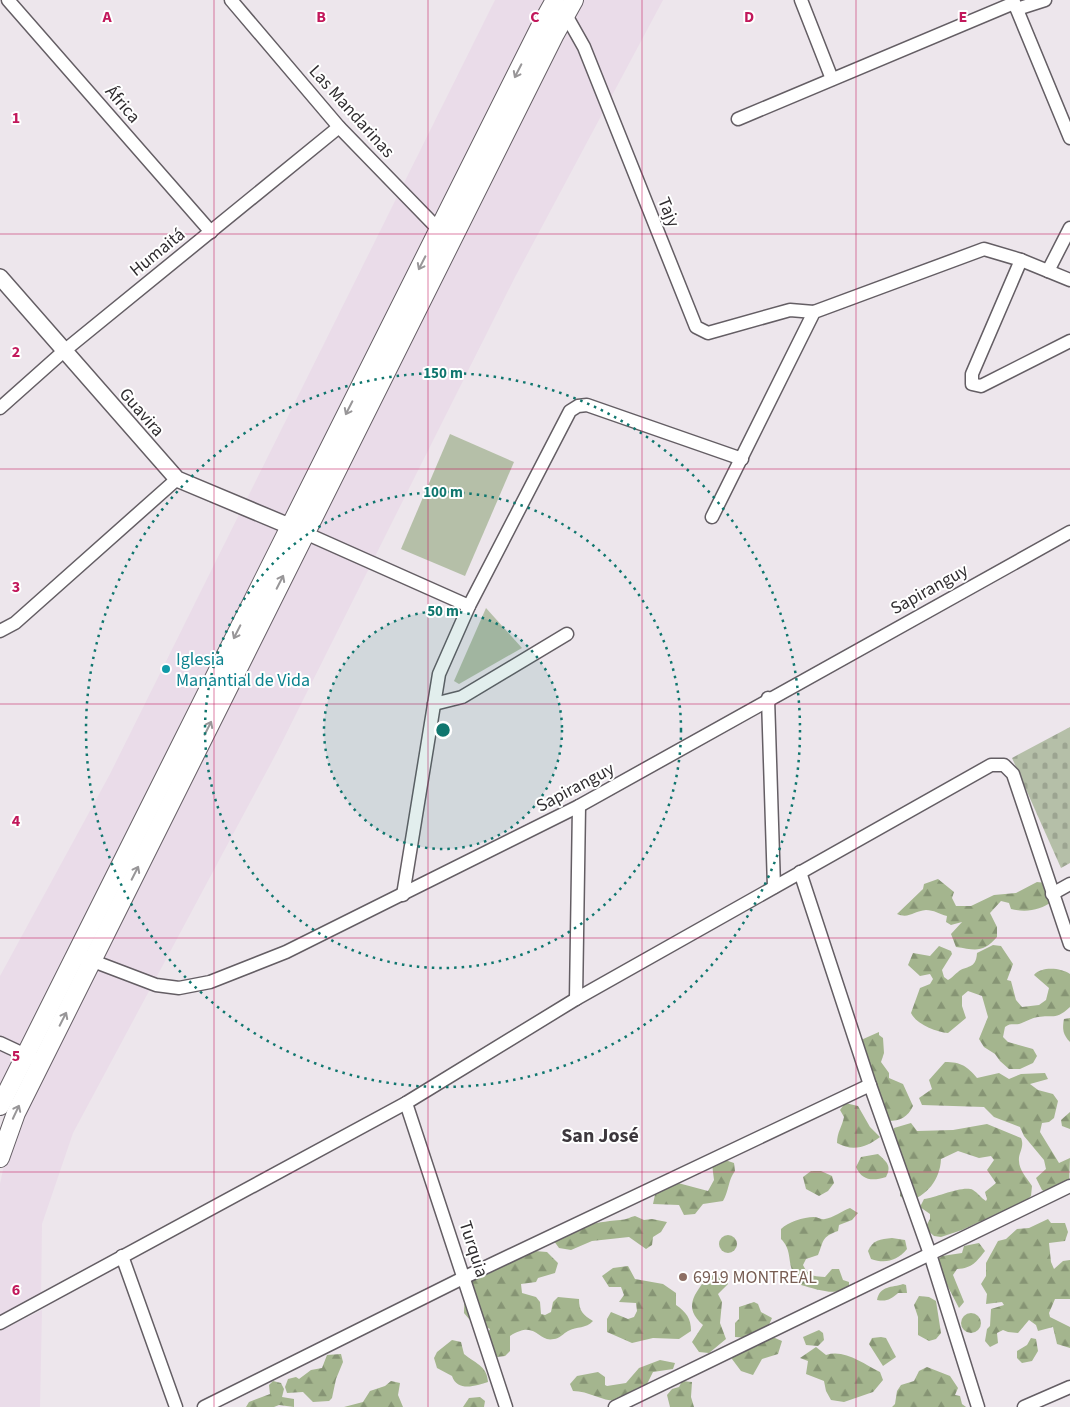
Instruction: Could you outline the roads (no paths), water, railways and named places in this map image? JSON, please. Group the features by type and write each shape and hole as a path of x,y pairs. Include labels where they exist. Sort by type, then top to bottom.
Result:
{"main road":[{"path":"0,1158 7,1132 91,961 439,229 555,0"},
{"path":"0,1106 75,954 297,529 451,242 571,7"}],"street":[{"name":"África","path":"8,0 210,232"},
{"name":"Las Mandarinas","path":"231,0 339,127 451,242"},
{"name":"Tajy","path":"555,0 571,7 584,47 696,327 708,333 790,310 814,312"},
{"path":"801,0 832,79"},
{"path":"738,118 1015,4 1045,0"},
{"path":"1015,4 1070,138"},
{"name":"Humaitá","path":"0,408 64,351 339,127"},
{"path":"1048,271 1070,228"},
{"path":"712,517 814,312 984,249 1021,260 1070,280"},
{"path":"1021,260 972,374 972,384 981,386 1070,341"},
{"name":"Guavira","path":"0,277 177,479 297,529"},
{"path":"403,895 439,674 469,606 570,411 578,406 587,405 742,459"},
{"path":"0,631 15,623 177,479"},
{"path":"297,529 469,606"},
{"name":"Sapiranguy","path":"75,954 156,985 179,988 195,986 286,952 579,806 768,698 1070,532"},
{"path":"434,704 462,697 567,634"},
{"path":"768,698 774,887"},
{"path":"0,1323 406,1103 576,999 991,765 1004,765 1012,774 1070,944"},
{"path":"576,999 579,806"},
{"path":"800,872 870,1085 930,1254 978,1407"},
{"path":"1052,894 1070,884"},
{"path":"0,1043 41,1062"},
{"path":"204,1407 464,1277 870,1085"},
{"name":"Turquia","path":"406,1103 506,1407"},
{"path":"614,1407 1070,1186"},
{"path":"122,1256 176,1407"},
{"path":"1024,1407 1070,1387"}],"place":[{"name":"Iglesia Manantial de Vida","path":"166,669"},
{"name":"6919 MONTREAL","path":"683,1277"}],"district":[{"name":"San José","path":"600,1135"}]}
